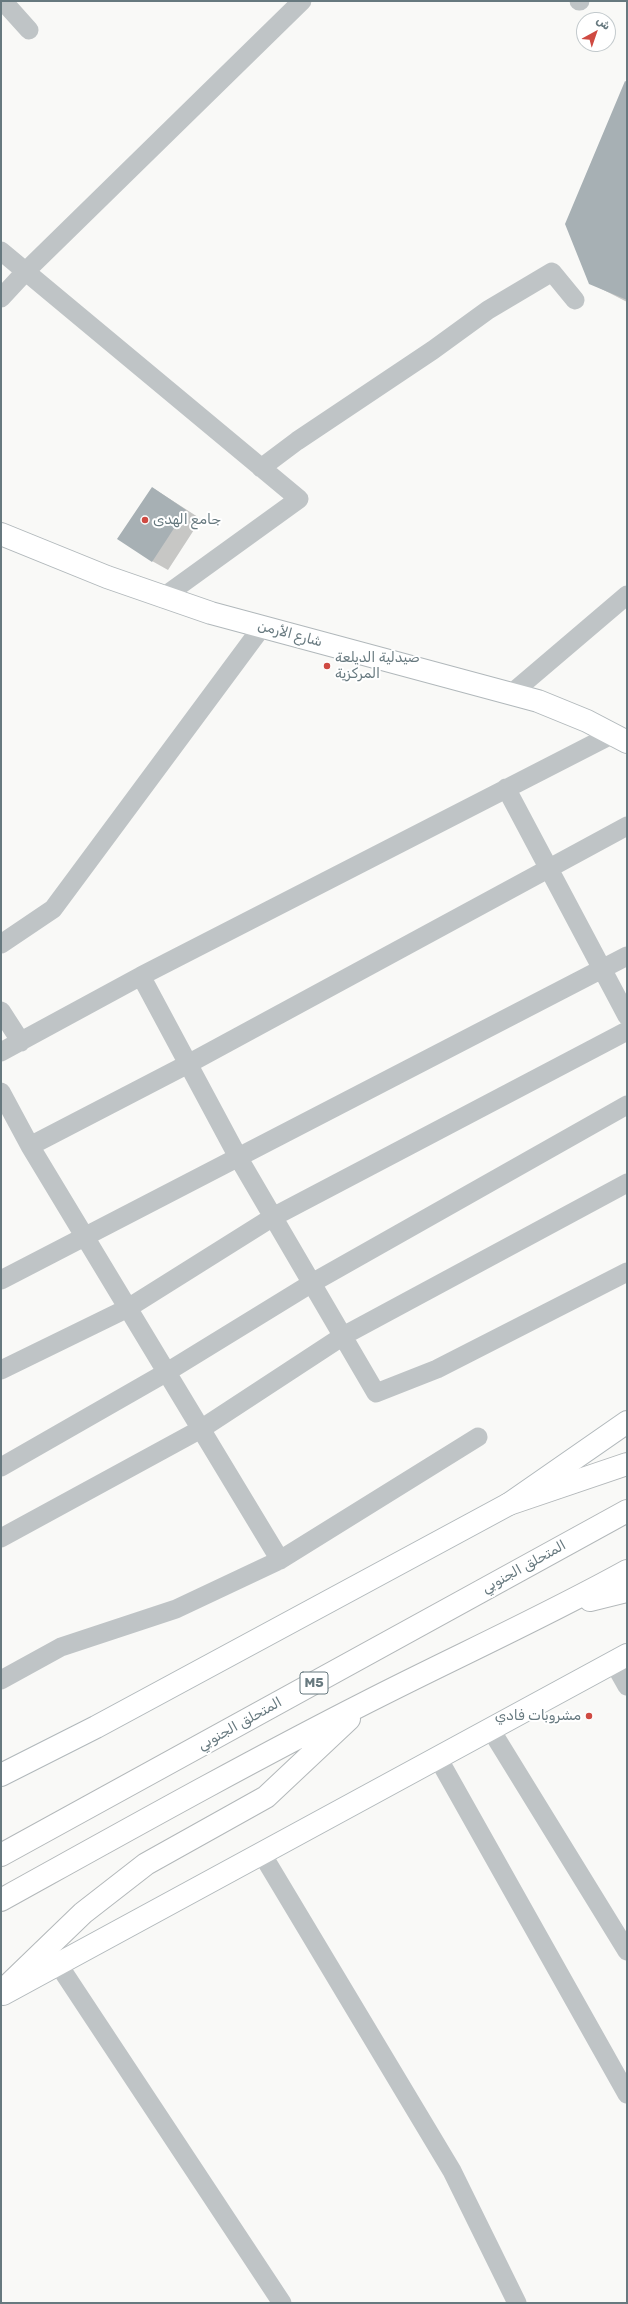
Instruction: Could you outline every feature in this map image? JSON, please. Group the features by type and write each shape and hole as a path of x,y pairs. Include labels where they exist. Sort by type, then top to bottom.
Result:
{"main road":[{"name":"شارع الأرمن","path":"1,534 162,598 262,627 512,693 561,709 620,738"},
{"path":"1,1775 96,1727 509,1504 627,1422"},
{"path":"509,1504 627,1464"},
{"name":"المتحلق الجنوبي","path":"1,1855 627,1511"},
{"path":"1,1900 238,1769 368,1701 559,1608 627,1571"},
{"path":"559,1608 627,1591"},
{"path":"1,1994 492,1730 620,1659"},
{"path":"1,1994 83,1913 146,1864 266,1798 368,1701"}],"street":[{"path":"2,1 29,30"},
{"path":"1,298 302,1"},
{"path":"1,251 299,499 162,598"},
{"path":"262,468 297,441 433,350 488,310 552,272 575,300"},
{"path":"512,693 627,595"},
{"path":"1,944 52,909 262,627"},
{"path":"1,1052 141,976 506,788 620,738"},
{"path":"506,788 627,1016"},
{"path":"30,1146 188,1064 549,870 627,826"},
{"path":"1,1280 86,1238 238,1157 627,956"},
{"path":"141,976 238,1157 376,1393 437,1369 627,1272"},
{"path":"1,1011 21,1042"},
{"path":"1,1370 128,1308 273,1217 627,1031"},
{"path":"1,1092 30,1146 280,1560"},
{"path":"1,1467 167,1372 312,1283 627,1105"},
{"path":"1,1538 201,1429 343,1336 627,1183"},
{"path":"1,1680 62,1646 176,1609 280,1560 478,1437"},
{"path":"620,1659 627,1686"},
{"path":"492,1730 627,1951"},
{"path":"438,1758 627,2094"},
{"path":"262,1854 452,2171 518,2303"},
{"path":"58,1964 282,2303"}],"building":[{"path":"625,81 627,82 627,300 589,284 565,224"},
{"path":"152,487 186,510 152,562 117,539"}],"place":[{"name":"جامع الهدى","path":"145,520"},
{"name":"صيدلية الديلعة المركزية","path":"327,666"},
{"name":"مشروبات فادي","path":"589,1716"}]}
